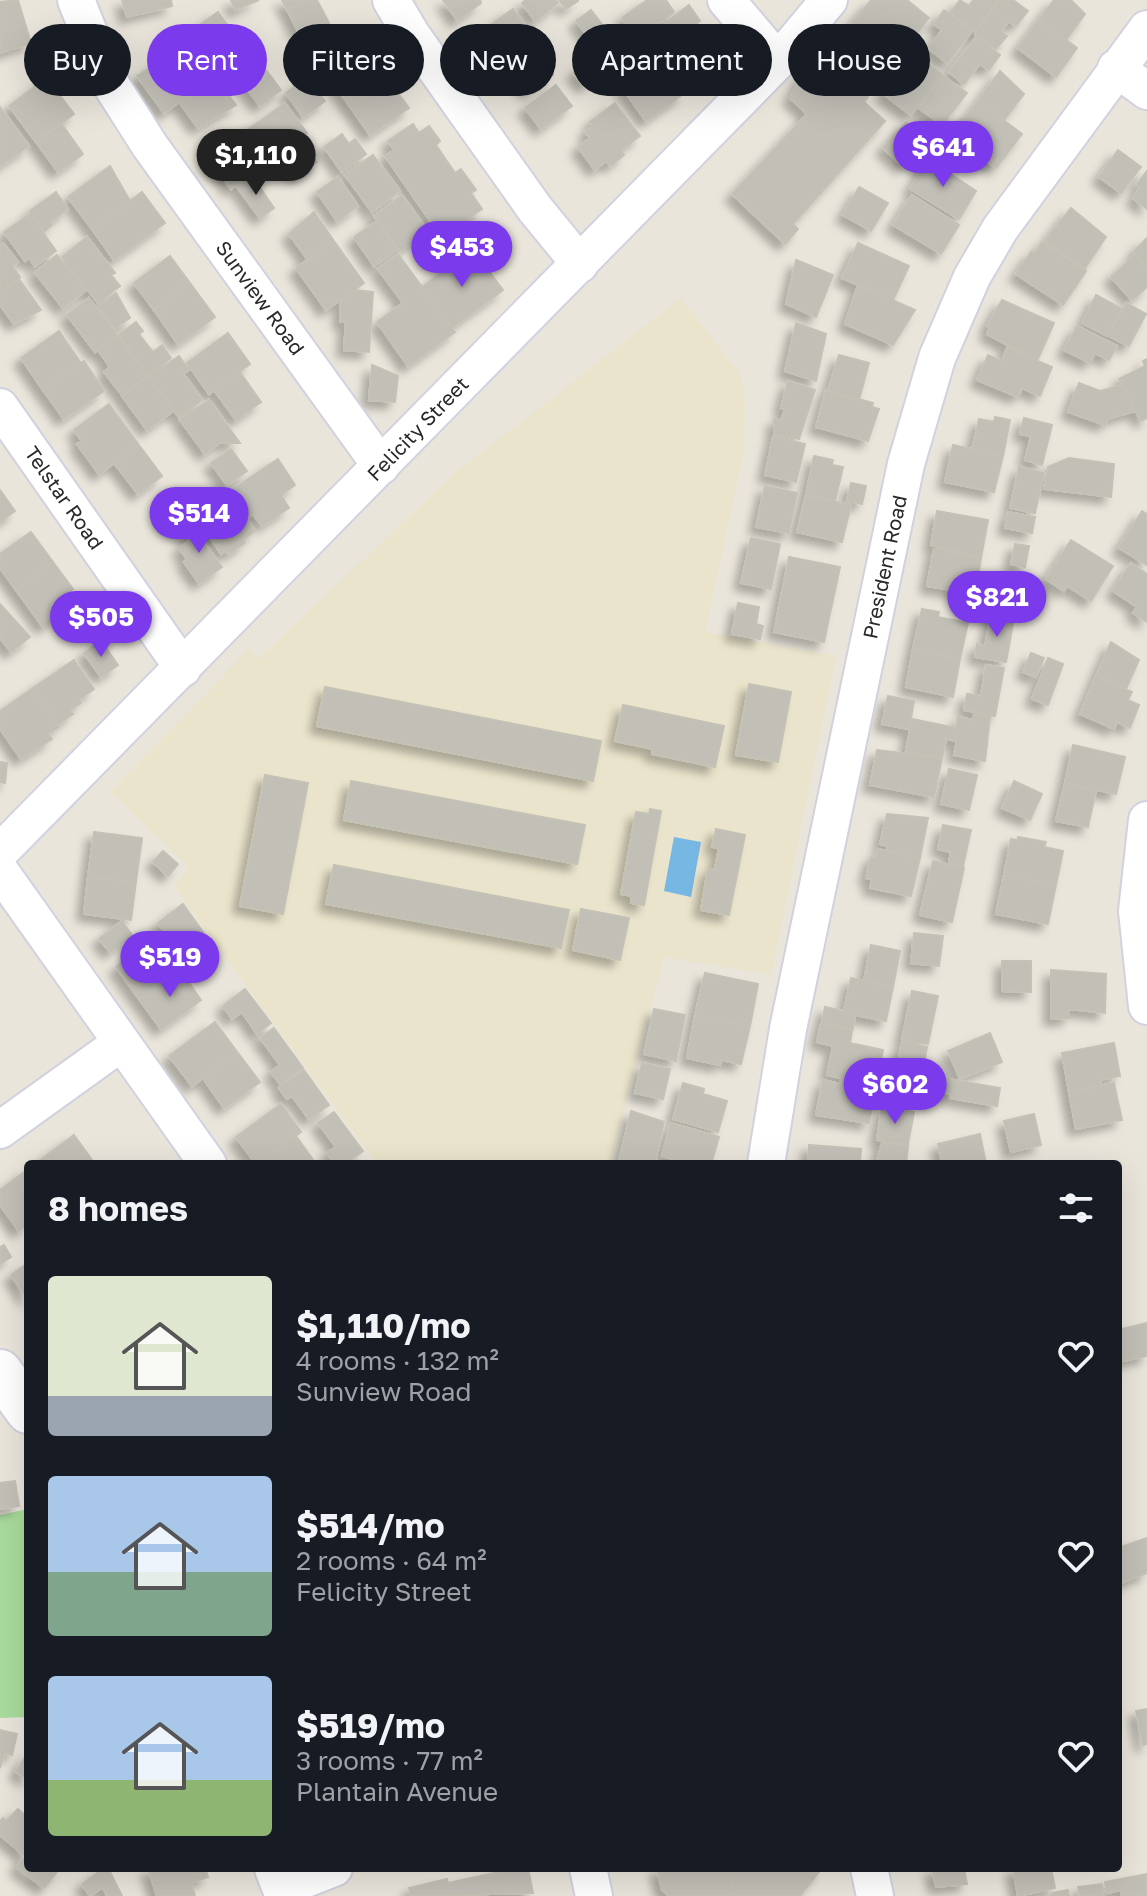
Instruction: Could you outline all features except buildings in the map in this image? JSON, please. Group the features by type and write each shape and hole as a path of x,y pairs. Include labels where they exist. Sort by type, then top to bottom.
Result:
{"street":[{"name":"Sunview Road","path":"76,0 88,39 108,80 150,146 381,466"},
{"path":"391,0 535,209 580,264"},
{"path":"726,0 778,61"},
{"name":"Felicity Street","path":"0,852 778,61 829,0"},
{"name":"President Road","path":"767,1160 788,1029 839,780 906,464 933,371 972,277 1000,229 1147,29"},
{"path":"1116,68 1147,91"},
{"name":"Telstar Road","path":"0,407 183,668"},
{"path":"1147,820 1137,911 1147,1006"},
{"path":"0,871 205,1160"},
{"path":"0,1130 121,1043"},
{"path":"0,1372 24,1405"},
{"path":"283,1884 321,1872"},
{"path":"589,1872 594,1896"},
{"path":"870,1872 875,1896"}],"shaded area":[{"path":"681,298 740,374 745,398 744,451 705,632 836,656 771,975 664,957 611,1160 374,1160 174,887 188,866 110,792 250,648 258,659 455,473"}],"green space":[{"path":"24,1510 24,1717 0,1718 0,1515"}],"water":[{"path":"674,837 701,842 691,897 664,891"}]}
